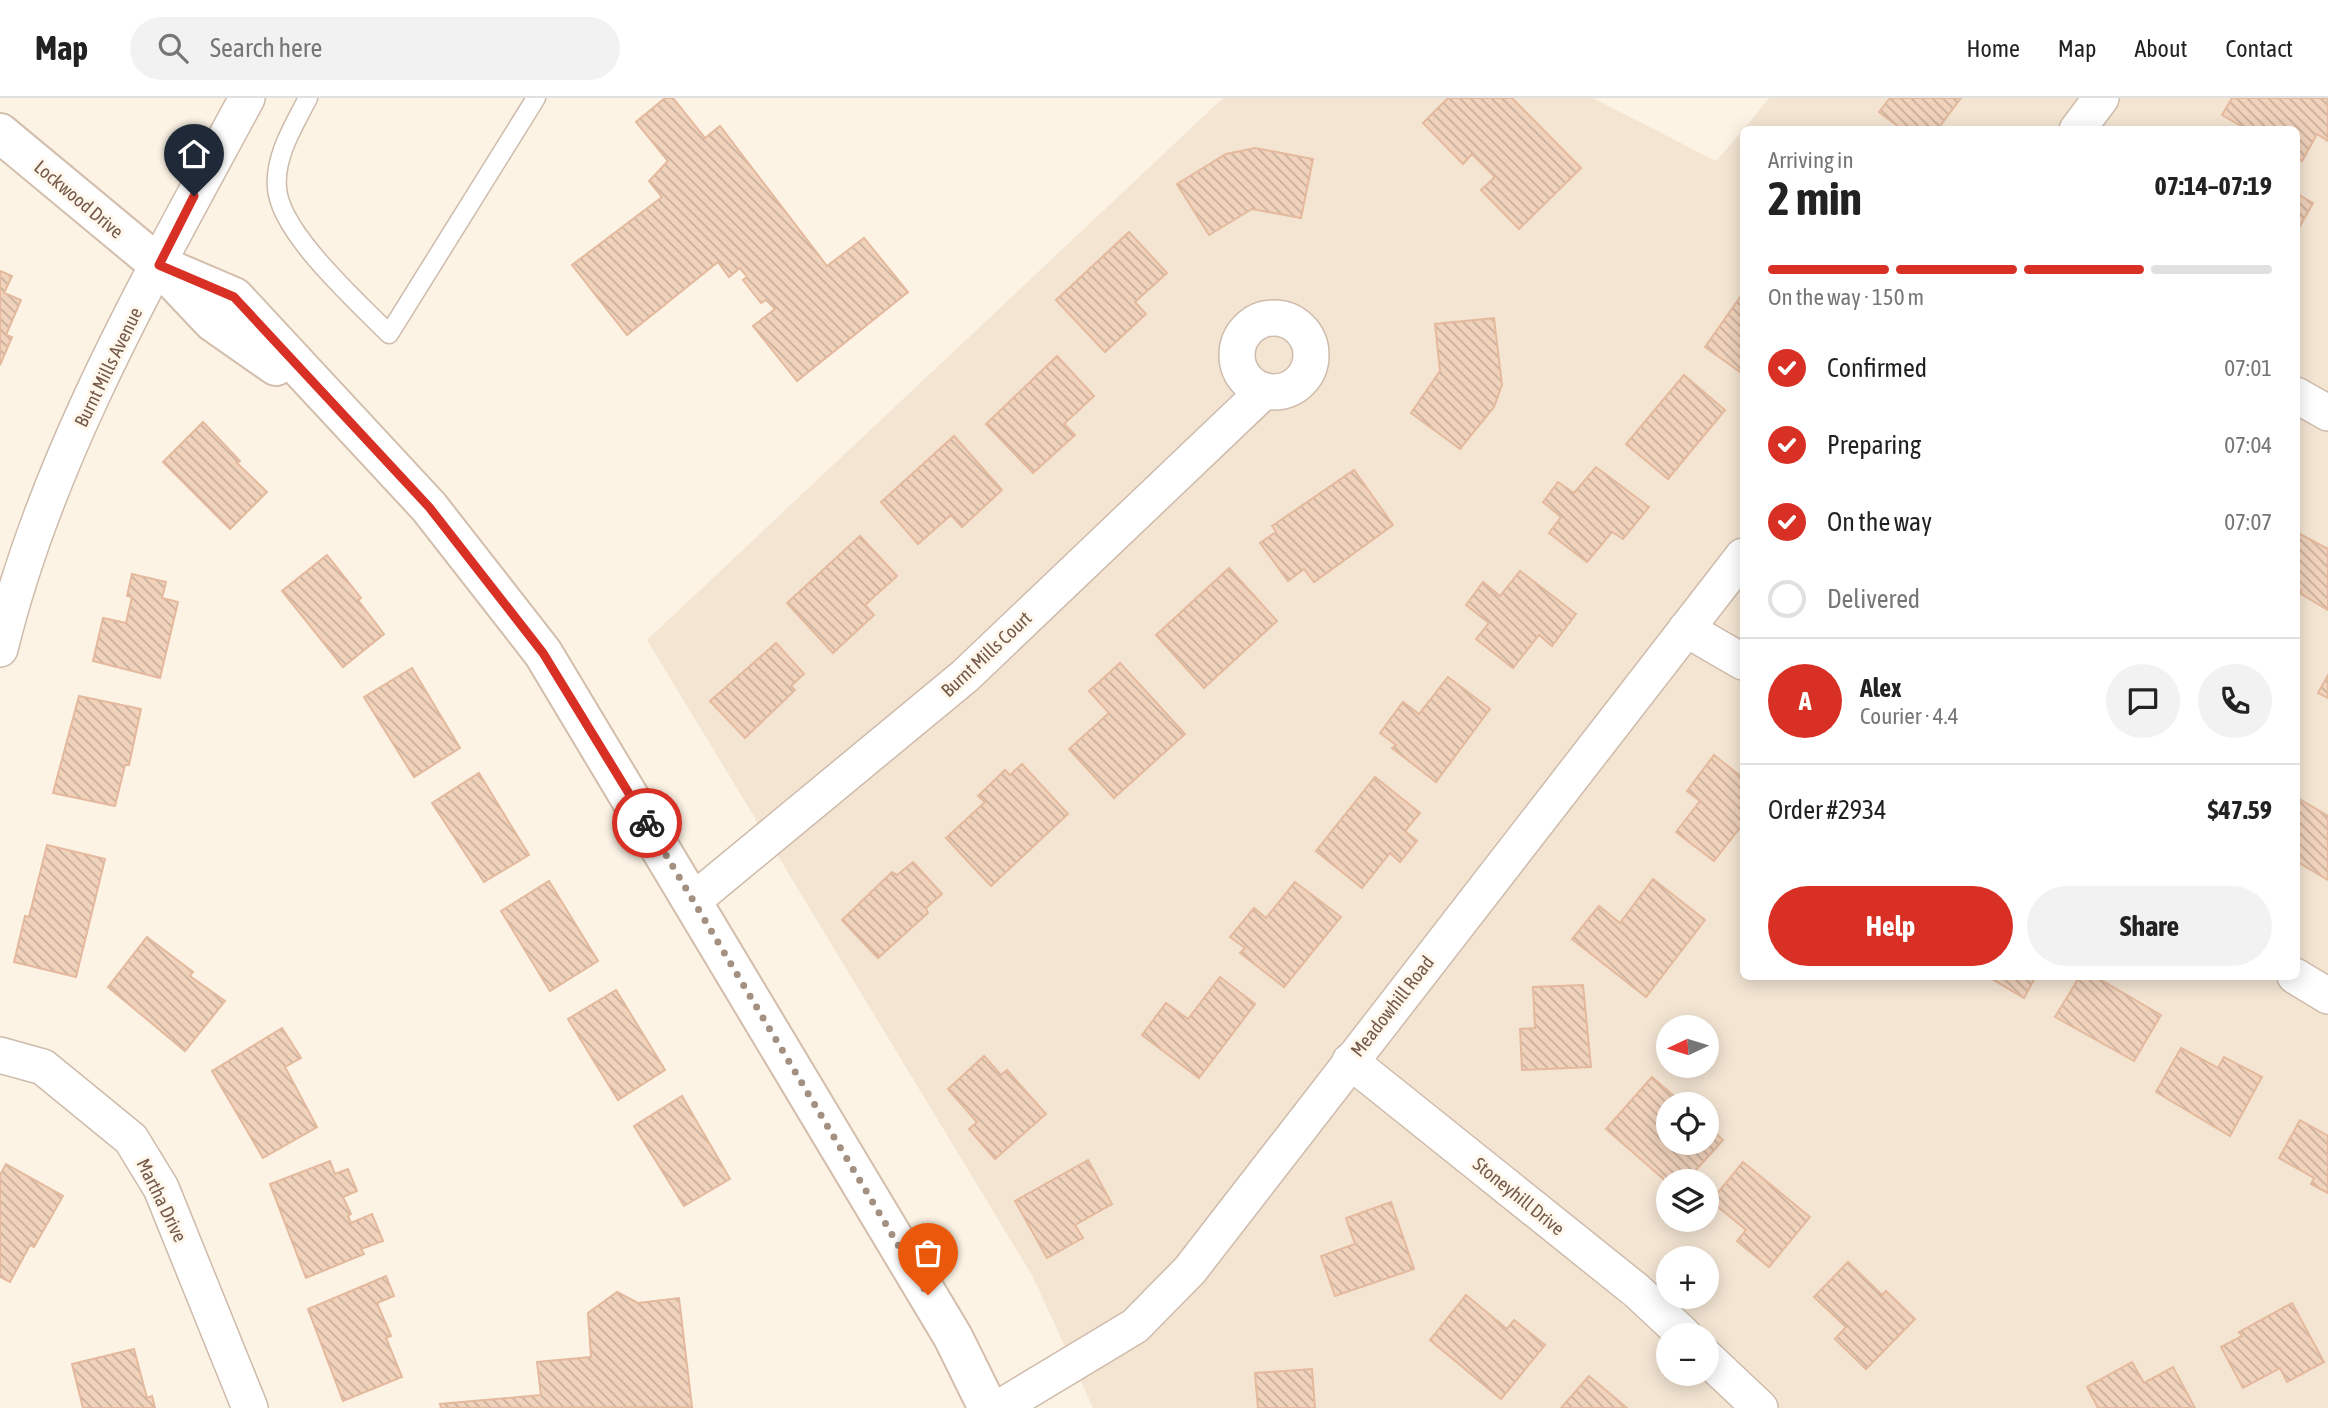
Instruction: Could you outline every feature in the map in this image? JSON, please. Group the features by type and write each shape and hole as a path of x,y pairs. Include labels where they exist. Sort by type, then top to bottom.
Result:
{"street":[{"name":"Burnt Mills Avenue","path":"0,649 15,587 52,482 159,265 247,98"},
{"path":"2080,126 2101,98"},
{"name":"Lockwood Drive","path":"0,133 159,265 234,297 429,507 543,653 694,900 916,1274 916,1314 943,1376 990,1403"},
{"name":"Burnt Mills Court","path":"694,900 965,676 1263,392"},
{"path":"2300,397 2328,413"},
{"name":"Meadowhill Road","path":"990,1403 1135,1326 1190,1270 1740,560"},
{"path":"1686,629 1740,660"},
{"path":"2300,979 2328,996"},
{"name":"Martha Drive","path":"0,1055 43,1068 131,1139 161,1188 250,1408"},
{"name":"Stoneyhill Drive","path":"1350,1060 1637,1291 1671,1323"},
{"path":"1719,1369 1760,1408"}],"lane":[{"path":"307,98 284,146 276,186 282,214 331,275 389,334 536,98"}],"shaded area":[{"path":"1223,98 1593,98 1716,161 1740,133 1740,980 2300,980 2300,126 1746,126 1769,98 2328,98 2328,1408 1093,1408 1033,1277 647,640"}],"building":[{"path":"665,98 673,98 705,138 720,126 827,266 864,238 908,292 797,381 753,326 775,309 766,300 761,303 743,280 747,277 740,268 729,277 718,262 627,335 572,265 662,197 649,181 668,161 636,122"},
{"path":"1448,98 1512,98 1581,168 1519,229 1481,190 1495,177 1472,154 1463,164 1423,123"},
{"path":"1890,98 1961,98 1940,126 1898,126 1879,112"},
{"path":"2232,98 2328,98 2328,141 2317,134 2302,161 2300,126 2241,126 2222,115"},
{"path":"1255,148 1313,159 1301,218 1252,209 1209,235 1177,184 1226,154"},
{"path":"2300,195 2313,203 2300,226"},
{"path":"1129,232 1167,273 1135,302 1146,314 1105,352 1056,300"},
{"path":"0,271 12,276 4,293 21,300 6,335 12,337 0,365"},
{"path":"1740,297 1740,372 1705,347"},
{"path":"1494,318 1502,385 1494,407 1460,449 1411,413 1440,371 1435,324"},
{"path":"1057,356 1094,396 1064,424 1075,435 1033,473 986,424"},
{"path":"1684,375 1725,410 1668,479 1626,444"},
{"path":"203,422 240,461 237,463 267,492 230,529 163,462"},
{"path":"954,436 1002,490 962,527 951,515 918,544 881,502"},
{"path":"1596,467 1649,507 1623,539 1612,532 1587,562 1549,533 1561,517 1543,502 1558,482 1574,493"},
{"path":"1354,470 1393,525 1314,582 1304,569 1288,581 1260,543 1276,532 1272,526"},
{"path":"2300,534 2328,549 2328,610 2301,594"},
{"path":"860,536 897,576 865,605 874,615 833,653 787,603"},
{"path":"327,555 361,598 358,600 384,634 343,667 282,591"},
{"path":"1229,568 1277,621 1204,688 1156,635"},
{"path":"1520,571 1576,614 1552,646 1539,635 1513,668 1476,639 1489,623 1466,605 1483,582 1500,596"},
{"path":"132,574 166,582 162,598 178,602 160,678 93,661 103,618 126,623 132,597 127,596"},
{"path":"776,643 804,674 791,686 795,690 745,738 710,701"},
{"path":"1120,663 1185,734 1114,798 1069,749 1109,713 1089,691"},
{"path":"412,668 460,748 414,777 364,697"},
{"path":"2328,675 2328,698 2318,693"},
{"path":"1448,677 1490,709 1436,782 1392,748 1396,745 1380,733 1403,702 1419,714"},
{"path":"79,696 141,709 129,765 125,765 115,806 53,793"},
{"path":"1714,755 1740,776 1740,830 1714,861 1676,832 1700,801 1687,791"},
{"path":"1022,764 1068,814 991,886 946,838 985,802 978,796 1005,770 1010,775"},
{"path":"479,773 529,855 484,882 432,803"},
{"path":"1375,777 1420,813 1405,831 1417,841 1400,862 1390,853 1362,888 1316,851"},
{"path":"2300,799 2328,816 2328,880 2300,863"},
{"path":"47,845 105,859 76,977 14,962 25,916 29,917"},
{"path":"913,862 942,894 926,908 928,913 878,958 842,920 892,872 897,875"},
{"path":"1653,879 1705,920 1646,997 1572,939 1599,906 1620,923"},
{"path":"549,881 598,961 550,991 501,911"},
{"path":"1295,882 1341,917 1284,987 1240,953 1245,948 1230,937 1254,908 1266,918"},
{"path":"147,937 193,972 190,976 225,1001 185,1051 108,987"},
{"path":"1220,977 1255,1004 1199,1078 1142,1035 1166,1003 1188,1019"},
{"path":"1994,980 2034,980 2024,998"},
{"path":"2078,980 2101,980 2161,1015 2134,1061 2055,1017"},
{"path":"1583,985 1591,1067 1522,1070 1520,1029 1535,1028 1533,987"},
{"path":"616,990 665,1070 618,1100 568,1019"},
{"path":"282,1028 301,1058 285,1067 317,1127 263,1158 212,1071"},
{"path":"2181,1048 2218,1068 2224,1057 2262,1077 2230,1136 2156,1092"},
{"path":"984,1056 1001,1075 1007,1070 1046,1114 995,1159 969,1129 977,1122 948,1089"},
{"path":"1652,1077 1669,1092 1656,1092 1656,1155 1709,1155 1697,1169 1656,1169 1656,1173 1606,1129"},
{"path":"682,1096 730,1179 684,1206 634,1126"},
{"path":"2300,1120 2328,1136 2328,1193 2311,1184 2314,1178 2279,1158"},
{"path":"1088,1160 1112,1204 1075,1225 1083,1238 1047,1258 1015,1201"},
{"path":"330,1161 335,1174 348,1169 357,1191 343,1197 351,1214 348,1216 351,1223 372,1214 383,1241 361,1249 364,1254 306,1278 270,1184"},
{"path":"1743,1162 1810,1217 1769,1267 1737,1241 1746,1230 1719,1208 1719,1191"},
{"path":"6,1164 63,1196 34,1247 30,1245 10,1282 0,1277 0,1175"},
{"path":"1391,1202 1414,1269 1335,1296 1321,1256 1355,1244 1346,1218"},
{"path":"1848,1262 1882,1295 1886,1291 1915,1319 1866,1369 1835,1339 1846,1327 1814,1297"},
{"path":"386,1276 394,1296 377,1303 391,1336 386,1338 402,1377 343,1401 308,1309"},
{"path":"617,1292 638,1303 679,1298 692,1407 441,1408 440,1404 541,1395 537,1362 591,1357 588,1313"},
{"path":"1466,1295 1507,1329 1514,1320 1545,1345 1501,1399 1430,1340"},
{"path":"2292,1303 2324,1362 2287,1382 2280,1368 2243,1388 2221,1347 2242,1336 2239,1332"},
{"path":"134,1349 147,1398 152,1396 155,1408 83,1408 72,1364"},
{"path":"2132,1362 2144,1383 2173,1367 2195,1408 2098,1408 2087,1387"},
{"path":"1312,1369 1315,1408 1258,1408 1255,1373"},
{"path":"1589,1376 1627,1408 1561,1408"}],"way so far":[{"path":"647,823 928,1295"}],"route":[{"path":"194,196 159,265 234,297 429,507 543,653 647,823"}]}
